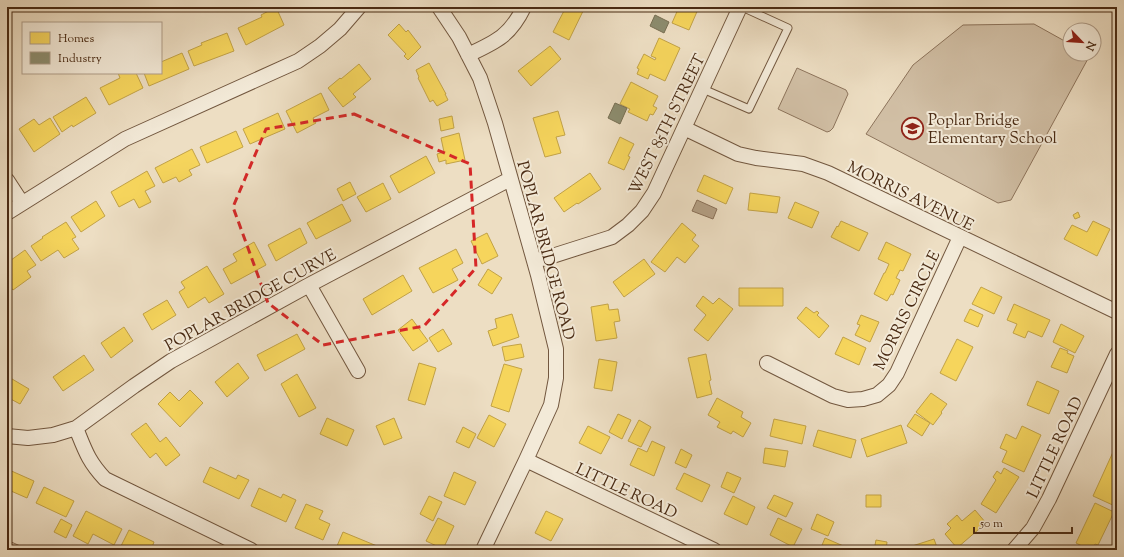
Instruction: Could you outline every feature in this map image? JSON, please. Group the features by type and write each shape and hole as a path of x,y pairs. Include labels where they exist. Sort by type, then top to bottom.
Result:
{"street":[{"path":"7,213 125,139 298,61 320,46 340,29 359,7"},
{"name":"POPLAR BRIDGE ROAD","path":"439,7 460,37 480,78 495,123 534,261 556,349 556,378 551,405 483,550"},
{"path":"468,55 503,37 513,27 524,7"},
{"name":"WEST 85TH STREET","path":"534,261 549,258 612,237 628,225 642,211 654,193 741,7"},
{"name":"MORRIS AVENUE","path":"684,128 738,154 756,158 803,164 828,173 1117,312"},
{"name":"POPLAR BRIDGE CURVE","path":"7,436 28,438 53,436 76,428 134,386 172,361 309,285 510,179"},
{"path":"7,180 22,203"},
{"name":"MORRIS CIRCLE","path":"767,363 834,396 848,400 863,399 877,395 889,385 897,373 960,237"},
{"path":"309,285 358,371"},
{"name":"LITTLE ROAD","path":"1014,550 1033,528 1049,499 1117,354"},
{"path":"76,428 86,454 94,467 105,479 251,550"},
{"name":"LITTLE ROAD","path":"526,460 714,550"}],"lane":[{"path":"703,89 749,109 788,28 741,7"}],"highlighted area":[{"path":"354,114 470,164 476,268 424,326 323,345 268,303 233,207 266,129"}],"shaded area":[{"path":"1034,24 1062,40 1062,62 1086,62 1011,200 998,203 866,134 913,65 963,25"},
{"path":"797,68 846,90 848,94 833,128 830,131 827,132 778,109"},
{"path":"697,200 717,209 713,219 692,211"},
{"path":"7,540 29,550 7,550"}],"building: Homes":[{"path":"276,7 284,25 246,45 238,28 262,17 261,15"},
{"path":"566,7 585,7 569,40 553,32"},
{"path":"679,7 699,7 689,30 672,23"},
{"path":"399,24 406,32 408,30 421,47 408,60 404,56 406,54 388,35"},
{"path":"227,33 234,51 194,66 188,51 202,45 201,43"},
{"path":"659,38 680,48 665,81 650,74 648,79 637,74 639,69 637,68 644,54 655,60 656,58 651,56"},
{"path":"550,46 561,59 531,86 518,71"},
{"path":"182,53 189,69 149,86 144,74 162,74 162,62"},
{"path":"429,63 448,100 437,106 433,100 430,102 418,78 419,77 416,70"},
{"path":"359,64 371,79 353,94 356,97 343,107 328,88"},
{"path":"118,74 136,74 143,88 109,105 100,88 120,78"},
{"path":"631,82 658,96 653,106 657,108 653,115 650,114 647,121 628,112 630,109 620,104"},
{"path":"321,93 329,110 313,118 316,123 297,133 286,111"},
{"path":"86,97 96,113 73,127 72,125 62,132 53,117"},
{"path":"558,111 565,135 556,137 561,153 545,157 533,118"},
{"path":"278,113 285,129 250,144 243,129"},
{"path":"452,116 454,128 441,131 439,119"},
{"path":"50,118 60,134 34,152 19,129 34,119 39,125"},
{"path":"236,131 243,147 207,163 200,147"},
{"path":"459,133 465,160 446,164 446,160 439,162 437,154 444,152 441,138"},
{"path":"620,137 634,144 628,156 630,157 624,170 608,163"},
{"path":"192,149 200,165 189,170 192,175 179,182 176,177 163,183 155,168"},
{"path":"426,156 435,173 399,193 390,176"},
{"path":"147,171 155,186 145,191 151,202 139,208 134,199 119,207 111,192"},
{"path":"590,173 601,189 564,212 554,198"},
{"path":"704,175 733,188 726,204 697,191"},
{"path":"350,182 356,194 343,201 337,189"},
{"path":"383,183 391,199 366,212 357,197"},
{"path":"750,193 780,197 777,213 748,210"},
{"path":"96,201 105,216 81,232 71,217"},
{"path":"795,202 819,212 812,228 788,218"},
{"path":"342,204 351,221 316,239 307,223"},
{"path":"1078,212 1080,217 1075,219 1073,215"},
{"path":"841,221 868,233 859,251 831,237"},
{"path":"1093,221 1110,229 1097,256 1064,239 1072,225 1087,232"},
{"path":"66,222 76,237 72,239 79,249 64,258 58,250 41,261 31,246 43,238 42,237"},
{"path":"682,223 696,235 692,240 699,246 685,263 677,257 665,272 651,262"},
{"path":"300,228 307,243 276,261 268,245"},
{"path":"487,233 498,256 482,264 471,241"},
{"path":"254,242 266,265 231,284 223,269 237,261 233,254"},
{"path":"886,242 911,254 903,271 900,270 896,278 900,280 893,295 891,294 887,301 874,294 889,264 878,259"},
{"path":"456,249 463,263 452,269 458,280 433,293 419,268"},
{"path":"25,250 36,265 27,271 31,277 13,290 7,284 7,263"},
{"path":"1117,255 1117,267 1112,265"},
{"path":"644,259 655,274 624,297 613,282"},
{"path":"207,266 224,294 209,303 205,297 188,308 179,292 185,288 181,282"},
{"path":"488,269 502,278 492,294 478,285"},
{"path":"403,275 412,291 372,315 363,299"},
{"path":"981,287 1002,297 994,314 972,304"},
{"path":"739,288 783,288 783,306 739,306"},
{"path":"703,296 713,304 719,298 733,309 708,341 694,330 706,315 696,306"},
{"path":"167,300 176,315 152,330 143,314"},
{"path":"608,304 609,310 618,309 620,321 614,322 617,338 596,341 591,307"},
{"path":"1014,304 1050,320 1042,337 1028,331 1025,338 1013,333 1017,324 1007,320"},
{"path":"806,307 814,313 817,311 819,313 817,315 829,326 819,338 797,318"},
{"path":"970,309 983,315 978,327 964,321"},
{"path":"512,314 519,337 493,346 488,331 497,328 495,319"},
{"path":"861,315 879,322 870,342 855,335 860,325 857,324"},
{"path":"412,319 428,341 413,351 398,330"},
{"path":"1061,324 1084,336 1075,353 1053,342"},
{"path":"124,327 133,341 111,358 101,343"},
{"path":"443,329 452,344 438,352 429,338"},
{"path":"297,334 305,349 265,371 257,355"},
{"path":"843,337 866,348 859,365 835,354"},
{"path":"957,339 973,347 956,381 940,373"},
{"path":"521,344 524,357 505,361 502,347"},
{"path":"1060,348 1068,351 1067,353 1074,356 1067,373 1051,367"},
{"path":"706,354 712,394 697,398 688,358"},
{"path":"84,355 94,370 63,391 53,377"},
{"path":"599,359 617,362 612,391 594,388"},
{"path":"238,363 249,378 227,397 215,382"},
{"path":"419,363 436,368 425,405 408,400"},
{"path":"504,364 522,369 509,412 491,406"},
{"path":"297,374 316,408 299,417 281,384"},
{"path":"7,376 29,389 20,404 7,397"},
{"path":"1037,381 1059,391 1049,414 1027,405"},
{"path":"190,390 203,403 180,427 158,404 170,392 179,401"},
{"path":"931,393 947,404 933,425 916,412"},
{"path":"717,398 743,412 741,417 751,423 743,437 733,431 731,434 717,427 720,422 708,415"},
{"path":"618,414 631,420 622,439 609,432"},
{"path":"915,414 930,423 922,436 907,426"},
{"path":"489,415 506,424 494,447 477,438"},
{"path":"327,418 354,430 347,446 320,434"},
{"path":"394,418 402,438 384,445 376,426"},
{"path":"774,419 806,426 802,444 770,436"},
{"path":"639,420 651,427 641,447 628,441"},
{"path":"146,423 160,442 166,437 180,455 166,466 156,453 150,458 131,434"},
{"path":"901,425 907,443 867,457 861,439"},
{"path":"588,426 610,437 601,454 579,443"},
{"path":"1022,426 1041,435 1024,472 1002,462 1007,451 1000,448 1006,434 1016,439"},
{"path":"463,427 476,434 469,448 456,442"},
{"path":"818,430 856,440 851,458 813,446"},
{"path":"652,441 665,447 654,476 630,465 638,448 647,452"},
{"path":"765,448 788,451 785,467 763,463"},
{"path":"681,449 692,455 686,468 675,463"},
{"path":"1113,452 1117,454 1117,507 1093,496"},
{"path":"210,467 236,479 238,475 249,480 239,499 203,482"},
{"path":"1004,468 1019,477 996,513 981,504 996,480 993,477 997,471 1001,474"},
{"path":"7,469 34,481 27,498 11,491 8,498 7,497"},
{"path":"454,472 476,482 465,505 444,496"},
{"path":"727,472 741,478 734,493 721,487"},
{"path":"684,473 710,485 702,502 676,489"},
{"path":"44,487 74,501 66,517 36,503"},
{"path":"259,488 281,498 283,494 296,500 286,522 251,506"},
{"path":"774,495 793,503 786,517 767,508"},
{"path":"866,495 881,495 881,507 866,507"},
{"path":"429,496 442,502 433,521 420,514"},
{"path":"733,496 755,507 747,525 724,514"},
{"path":"1095,503 1114,512 1098,545 1095,544 1092,550 1090,550 1076,543"},
{"path":"306,504 323,511 319,519 330,524 323,540 295,528"},
{"path":"975,510 986,523 957,548 945,534 951,528 947,524 957,515 962,521"},
{"path":"86,511 122,529 114,545 93,534 88,544 73,536"},
{"path":"546,511 563,519 551,541 535,533"},
{"path":"817,514 834,522 828,536 811,529"},
{"path":"438,518 454,526 443,549 426,541"},
{"path":"778,518 802,529 793,547 770,535"},
{"path":"61,519 72,525 66,538 54,532"},
{"path":"129,530 154,542 151,550 124,550 120,548"},
{"path":"343,532 377,546 375,550 345,550 337,546"},
{"path":"825,538 848,548 848,550 820,550"},
{"path":"934,539 938,550 907,550 906,548"},
{"path":"876,540 887,542 886,550 874,550"},
{"path":"172,546 180,550 171,550"}],"building: Industry":[{"path":"655,15 669,22 664,33 650,26"},
{"path":"615,103 627,108 620,124 608,118"}],"place":[{"name":"Poplar Bridge Elementary School","path":"912,128"}]}
